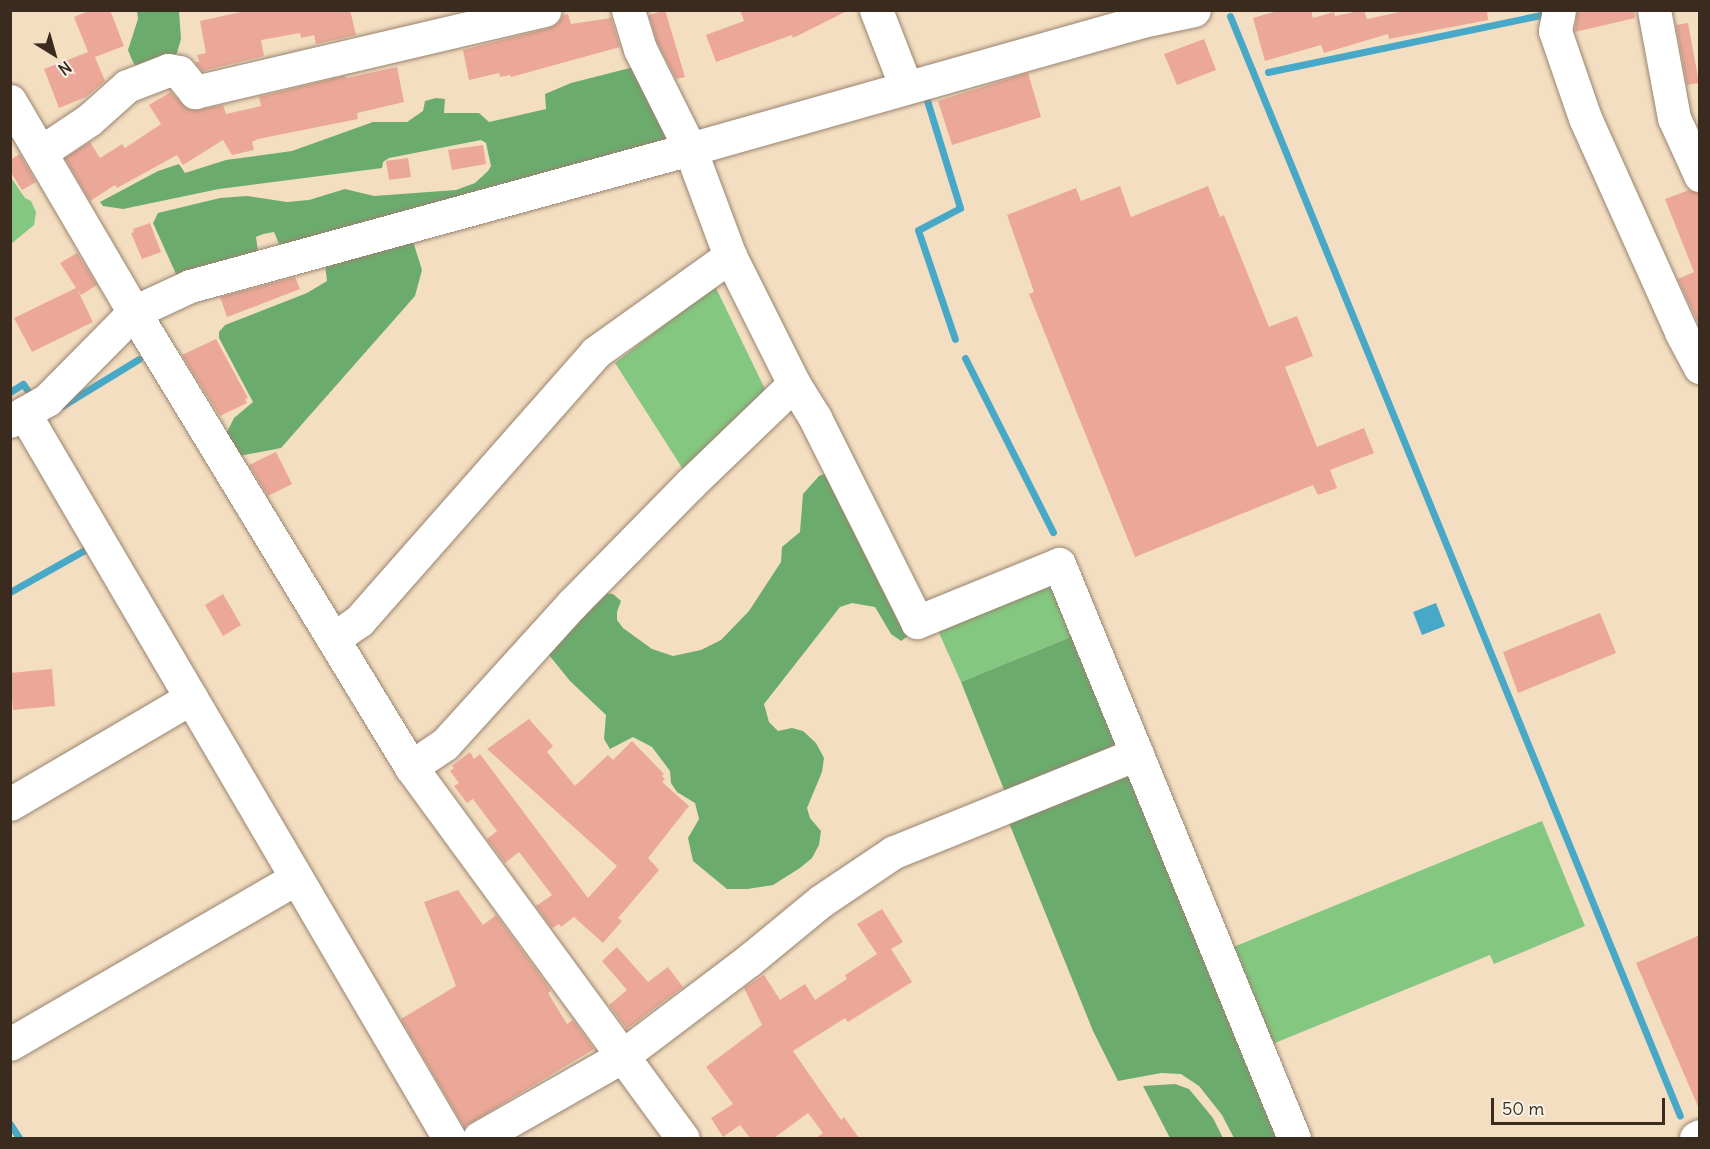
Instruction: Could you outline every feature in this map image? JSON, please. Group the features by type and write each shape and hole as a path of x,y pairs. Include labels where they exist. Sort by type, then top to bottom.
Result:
{"street":[{"path":"41,152 89,120 127,86 168,70 179,72 195,92 545,10"},
{"path":"628,10 640,49 690,149 730,255 794,384 815,417 917,622 1059,564 1294,1138"},
{"path":"876,10 906,87"},
{"path":"449,1138 191,698 17,417 47,400 134,312 190,286 690,149 1142,21 1194,10"},
{"path":"1559,10 1555,31 1585,118 1681,332 1700,367"},
{"path":"1654,10 1674,118 1700,175"},
{"path":"10,101 134,312 411,767 621,1057 683,1138"},
{"path":"333,639 359,621 596,352 730,255"},
{"path":"411,767 446,744 573,603 690,484 794,384"},
{"path":"10,804 191,698"},
{"path":"479,1138 621,1057 748,961 821,901 894,852 1137,754"},
{"path":"10,1044 296,878"}],"green space":[{"path":"137,11 179,11 181,39 177,53 165,63 136,67 132,60 128,50 138,19"},
{"path":"630,68 641,68 676,137 282,251 274,232 263,234 256,237 259,258 183,279 176,274 153,223 158,213 220,198 247,196 287,202 309,200 345,189 374,196 456,190 475,183 488,171 491,166 486,143 481,140 389,158 383,162 382,168 219,189 123,209 103,206 100,202 158,171 179,164 185,173 226,160 292,151 373,122 407,122 423,111 425,101 436,98 445,99 444,113 479,113 489,122 546,109 545,94 571,83"},
{"path":"10,176 25,198 31,201 36,212 34,225 11,244"},
{"path":"411,235 422,270 415,296 281,448 239,456 230,444 227,432 234,418 253,402 219,338 219,332 225,325 307,293 327,281 325,265"},
{"path":"715,286 765,389 688,477 615,363"},
{"path":"832,471 911,634 901,641 891,634 875,607 852,603 840,607 764,704 769,722 778,731 792,728 803,731 816,743 824,758 822,772 807,808 810,818 821,831 819,845 812,858 773,885 727,889 693,861 688,838 699,819 695,803 677,792 671,783 670,771 652,747 633,737 610,749 604,739 606,715 570,681 545,650 603,593 613,594 621,601 617,620 623,628 652,649 673,656 701,650 721,640 749,611 781,562 782,547 800,532 803,494 819,476"},
{"path":"1050,577 1078,634 961,682 935,624"},
{"path":"1078,634 1126,747 1007,797 961,682"},
{"path":"1125,764 1284,1138 1234,1138 1222,1115 1199,1086 1181,1074 1161,1073 1118,1081 1093,1031 1005,813"},
{"path":"1542,821 1585,926 1494,964 1490,955 1265,1047 1226,950"},
{"path":"1175,1084 1189,1089 1213,1118 1223,1138 1170,1138 1143,1086"}],"water":[{"path":"1436,603 1445,626 1422,635 1413,612"}],"building":[{"path":"91,10 110,10 124,46 95,57 105,81 86,97 59,108 44,69 88,52 74,17"},
{"path":"250,10 350,10 356,35 316,44 314,35 301,38 300,33 261,40 264,56 202,71 195,62 199,62 197,55 206,53 200,21"},
{"path":"665,10 685,77 676,79 657,42 649,15"},
{"path":"740,10 849,10 793,38 792,35 716,62 706,35 744,21"},
{"path":"1281,10 1311,10 1313,18 1334,12 1335,16 1364,10 1367,19 1409,10 1487,10 1488,20 1389,39 1388,34 1324,53 1321,45 1265,61 1253,18"},
{"path":"1589,10 1634,10 1635,18 1575,32 1577,13"},
{"path":"568,14 571,24 611,18 620,47 511,77 510,75 500,77 499,73 469,80 463,50 549,28 558,23 563,15"},
{"path":"1688,23 1699,83 1687,85 1676,25"},
{"path":"1204,39 1216,70 1177,85 1164,54"},
{"path":"397,67 404,102 357,113 358,119 258,139 252,142 254,150 232,155 223,140 183,165 177,155 117,188 115,185 90,201 65,158 90,142 100,158 122,144 125,148 161,124 149,105 171,92 188,109 199,110 223,105 226,114 261,106 259,97 344,76 347,78"},
{"path":"1028,73 1041,117 952,145 938,101"},
{"path":"483,145 486,164 452,170 448,150"},
{"path":"20,154 36,182 22,190 10,171 10,160"},
{"path":"408,158 411,177 389,180 386,161"},
{"path":"1120,186 1131,217 1208,186 1220,217 1224,215 1269,327 1297,316 1313,356 1285,367 1317,447 1364,428 1374,453 1330,470 1337,488 1318,495 1313,485 1135,557 1029,294 1034,292 1007,215 1076,188 1081,201"},
{"path":"1689,190 1700,194 1700,327 1678,279 1694,272 1665,199"},
{"path":"150,223 161,252 142,259 131,233 134,232 133,229"},
{"path":"77,253 97,285 81,295 78,291 93,322 32,352 14,318 76,288 60,263"},
{"path":"295,277 300,289 227,317 220,297"},
{"path":"216,339 248,398 245,399 247,403 220,416 182,355"},
{"path":"276,452 292,484 268,496 249,465"},
{"path":"223,594 241,625 223,636 205,605"},
{"path":"1600,613 1616,653 1518,693 1503,652"},
{"path":"52,669 55,706 13,710 10,673"},
{"path":"529,719 553,746 547,752 575,786 608,755 613,760 632,741 664,774 662,776 665,779 662,782 689,806 648,858 659,870 618,918 622,921 603,943 574,917 561,927 559,924 552,928 536,906 552,895 519,852 505,863 487,839 497,831 473,799 467,803 454,786 459,783 450,771 454,768 452,766 470,752 474,759 480,754 588,898 617,866 487,749"},
{"path":"458,890 483,925 496,915 551,991 548,993 567,1024 573,1020 594,1049 464,1127 401,1019 456,986 424,902"},
{"path":"882,909 903,942 891,949 912,982 848,1022 845,1018 793,1051 841,1120 844,1117 859,1138 816,1138 823,1133 808,1113 774,1138 750,1138 740,1125 723,1137 711,1118 733,1104 706,1067 762,1025 744,988 764,975 780,1000 805,984 815,1000 847,979 845,975 877,954 857,924"},
{"path":"1700,935 1700,1111 1636,963"},
{"path":"617,947 648,982 668,967 683,987 627,1029 609,1005 627,990 602,961"}],"waterway":[{"path":"1268,72 1545,14"},
{"path":"1230,16 1680,1116"},
{"path":"925,94 960,208 918,230 955,339"},
{"path":"965,358 1053,532"},
{"path":"62,406 139,359"},
{"path":"10,392 23,384 30,394"},
{"path":"10,592 90,547 90,544"},
{"path":"10,1124 19,1138"}]}
